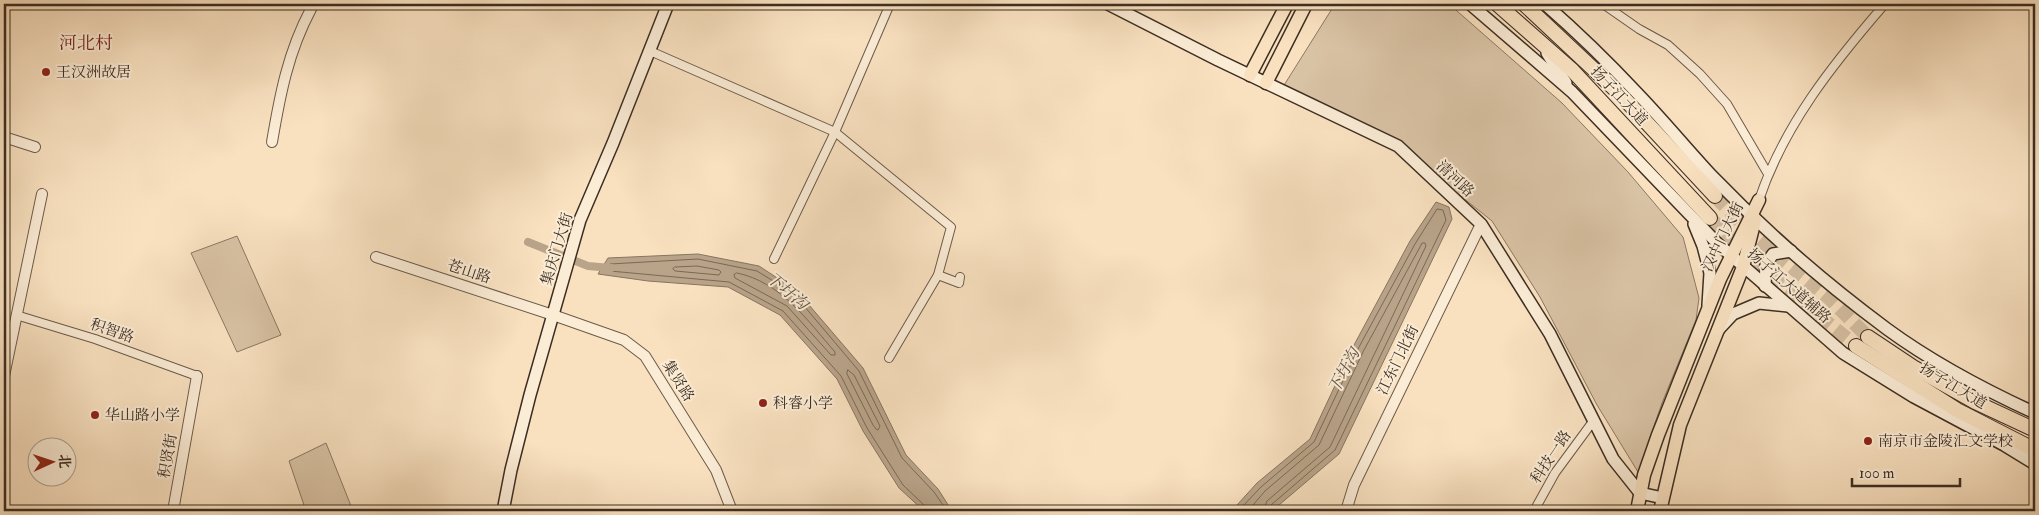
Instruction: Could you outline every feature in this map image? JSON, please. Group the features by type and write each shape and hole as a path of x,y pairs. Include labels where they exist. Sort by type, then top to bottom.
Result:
{"highway":[{"name":"扬子江大道","path":"1497,4 1572,70 1710,218"},
{"name":"扬子江大道","path":"1524,4 1621,95 1715,196"},
{"name":"扬子江大道","path":"1868,337 1913,367 1975,402 2035,430"},
{"name":"扬子江大道","path":"1856,346 1957,410 2035,450"}],"main road":[{"name":"集庆门大街","path":"503,511 511,470 580,220 668,4"},
{"name":"清河路","path":"1108,4 1398,146 1481,224 1550,334 1613,459 1640,493"},
{"path":"1250,75 1287,4"},
{"path":"1266,83 1306,4"},
{"name":"扬子江大道辅路","path":"1470,4 1572,92 1731,256 1843,353 1914,397 2004,445 2035,464"},
{"name":"扬子江大道辅路","path":"1545,4 1638,94 1711,175 1826,282 1888,330 1958,374 2035,413"},
{"path":"1543,21 1597,53"},
{"path":"1535,37 1555,64 1572,92"},
{"name":"汉中门大街","path":"1660,511 1680,424 1743,267 1754,216 1760,200"},
{"name":"汉中门大街","path":"1637,511 1644,475 1658,435 1731,256 1754,216"},
{"path":"1692,217 1704,246 1710,273 1708,309"},
{"path":"1765,286 1766,264 1769,259 1773,254 1791,250"},
{"path":"1716,332 1733,314 1758,303 1788,306"},
{"path":"1640,493 1663,498"}],"street":[{"path":"774,259 835,132 890,4"},
{"path":"1603,4 1668,45 1700,74 1728,104 1768,174"},
{"path":"1760,200 1768,174 1780,148 1806,104 1841,55 1884,5"},
{"path":"272,142 282,81 300,30 313,7"},
{"path":"650,50 835,132 951,227 938,275 890,358"},
{"path":"4,137 35,147"},
{"path":"4,376 42,194"},
{"name":"江东门北街","path":"1346,511 1354,485 1481,224"},
{"name":"苍山路","path":"376,257 553,315"},
{"path":"938,275 959,282 960,277"},
{"name":"积智路","path":"16,315 95,339 197,376"},
{"name":"集贤路","path":"553,315 624,340 645,356 716,470 732,511"},
{"name":"积贤街","path":"173,511 197,376"},
{"name":"科技一路","path":"1534,511 1555,473 1594,420"}],"shaded area":[{"path":"1335,4 1449,4 1562,103 1628,172 1683,237 1699,298 1696,320 1662,403 1638,472 1597,405 1540,297 1492,221 1398,146 1281,90"},
{"path":"237,236 281,335 237,352 191,253"},
{"path":"326,443 353,511 306,511 289,461"}],"water":[{"path":"1436,202 1449,207 1452,219 1339,454 1272,511 1237,511 1237,505 1257,483 1310,439 1354,345 1410,241"},
{"path":"698,254 759,266 797,291 863,368 906,455 938,489 952,511 924,511 899,488 863,431 837,379 780,315 728,287 648,281 598,274 608,258"}],"waterway":[{"name":"下圩沟","path":"528,242 588,266 611,268"}],"tunnel":[{"path":"1715,196 1751,233 1830,299 1868,337"},
{"path":"1710,218 1771,276 1856,346"}],"place":[{"name":"王汉洲故居","path":"46,72"},
{"name":"科睿小学","path":"763,403"},
{"name":"华山路小学","path":"95,415"},
{"name":"南京市金陵汇文学校","path":"1868,441"}],"district":[{"name":"河北村","path":"86,43"}]}
